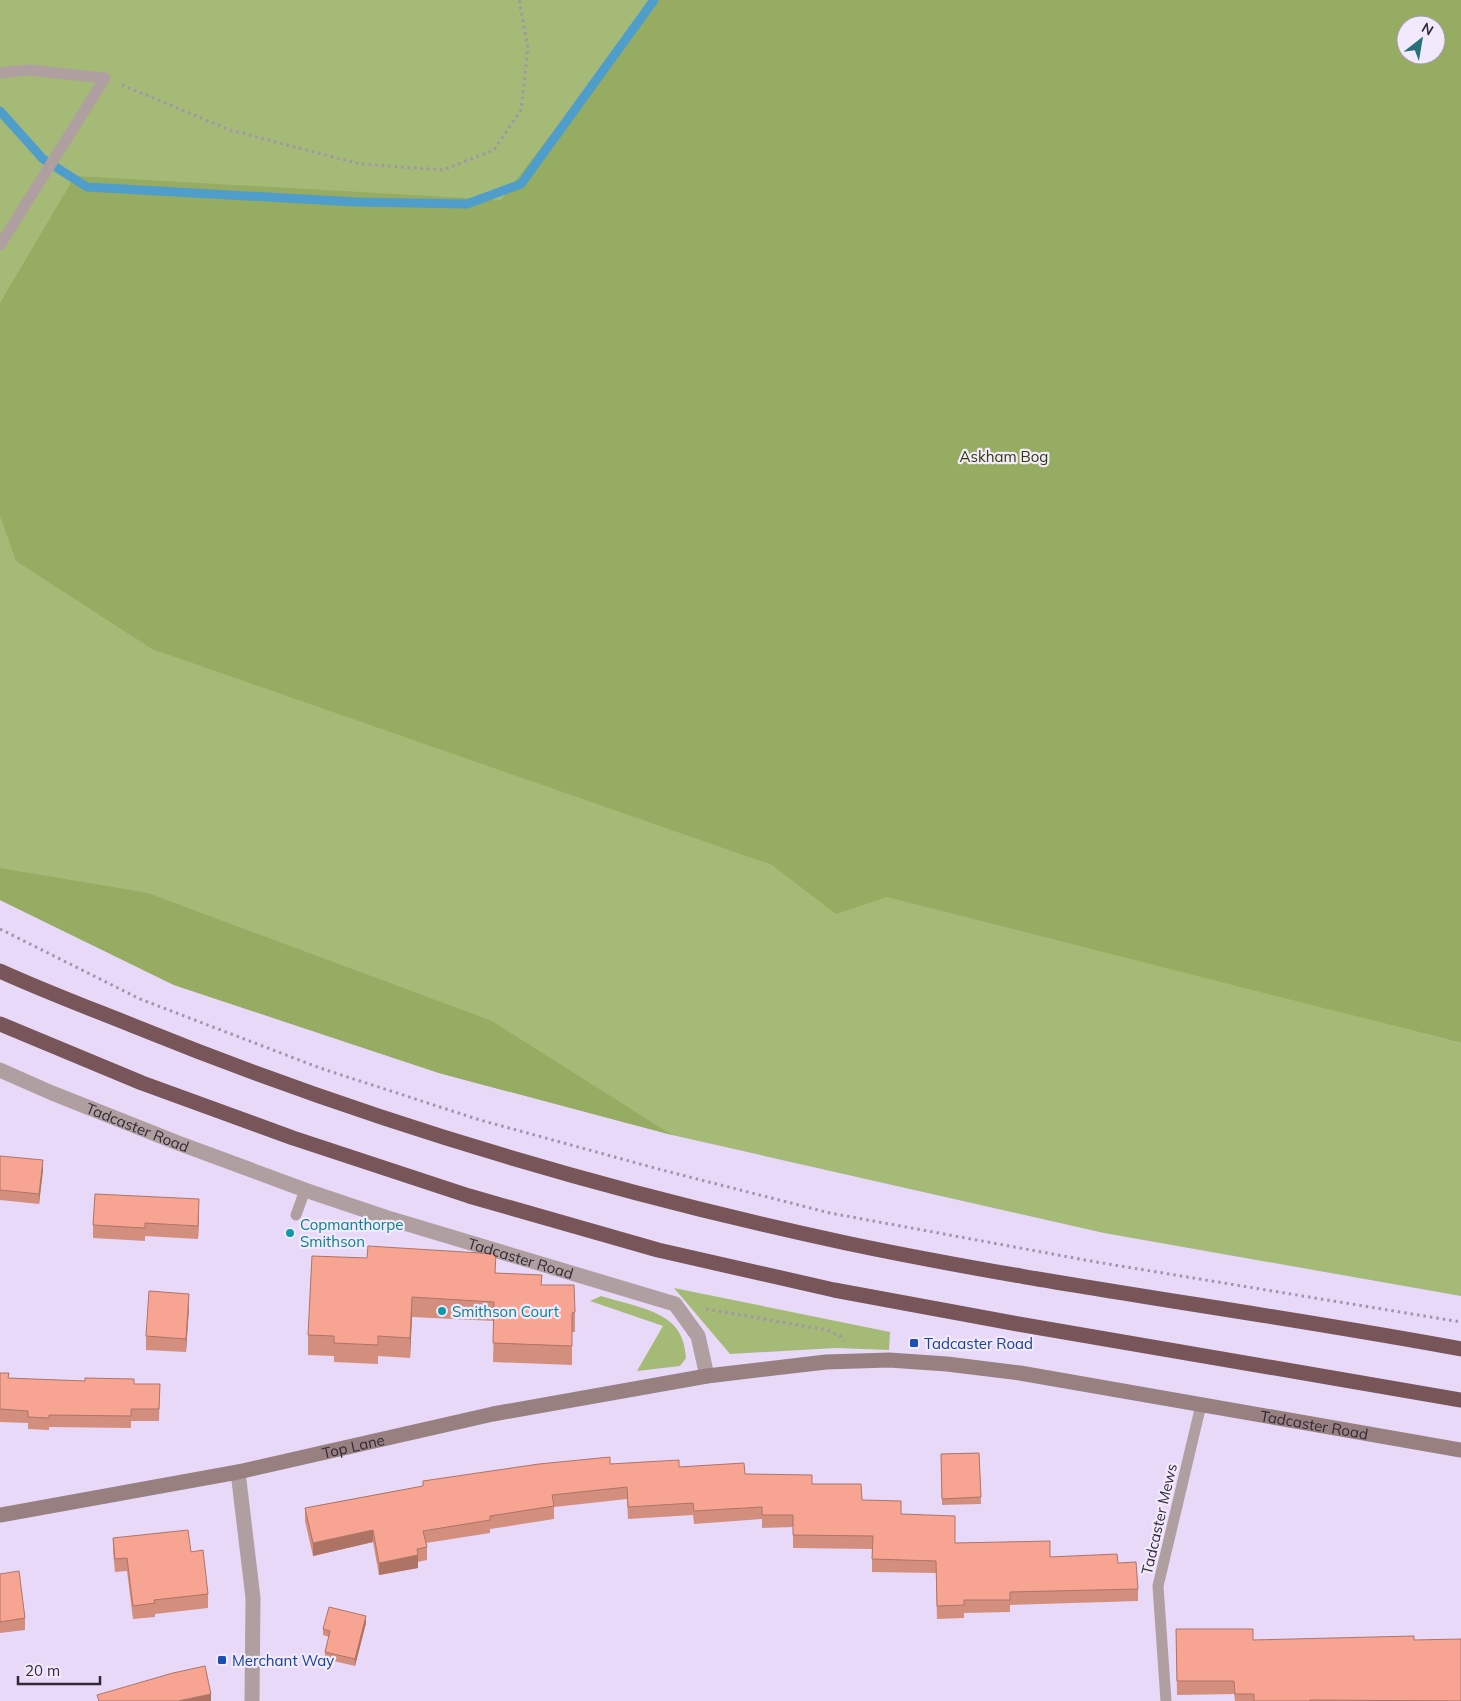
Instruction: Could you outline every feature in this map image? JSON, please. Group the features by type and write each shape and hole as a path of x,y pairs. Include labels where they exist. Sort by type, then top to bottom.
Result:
{"highway":[{"path":"0,971 205,1055 326,1099 521,1160 698,1209 849,1243 1049,1281 1461,1349"},
{"path":"0,1024 142,1083 293,1138 469,1196 658,1250 844,1292 1018,1324 1461,1400"}],"street":[{"name":"Tadcaster Road","path":"0,1070 52,1093 305,1190 391,1219 676,1304"},
{"path":"676,1304 698,1336 707,1376"},
{"name":"Tadcaster Road","path":"707,1376 826,1362 889,1360 947,1364 1020,1373 1461,1450"},
{"name":"Top Lane","path":"0,1515 238,1472 492,1414 707,1376"},
{"path":"238,1472 253,1598 252,1701"}],"lane":[{"path":"0,73 28,70 105,78 0,245"},
{"path":"296,1215 305,1190"},
{"name":"Tadcaster Mews","path":"1166,1701 1158,1586 1201,1405"}],"path":[{"path":"105,78 230,130 360,164 443,170 494,150 522,110 528,48 519,0"},
{"path":"0,929 140,998 320,1068 480,1120 662,1170 830,1213 1096,1262 1461,1322"},
{"path":"676,1304 827,1330 840,1336 847,1345"}],"green space":[{"name":"Askham Bog","path":"0,0 1461,0 1446,55 1446,15 1396,15 1396,65 1443,65 1197,975 1461,1043 1461,1296 1104,1233 672,1135 439,1073 174,985 0,900"},
{"name":"Askham Bog","path":"650,0 1461,0 1461,1043 887,897 836,914 772,865 152,649 16,561 0,516 0,303 75,176 501,200 606,62"},
{"path":"0,868 148,893 492,1021 672,1135 439,1073 174,985 0,900"},
{"path":"674,1288 890,1332 889,1350 836,1348 730,1354"},
{"path":"601,1296 652,1311 670,1321 678,1331 684,1346 686,1358 680,1366 637,1371 663,1326 590,1301"}],"building":[{"path":"0,1156 43,1160 39,1194 0,1190"},
{"path":"95,1194 199,1199 198,1226 145,1223 145,1228 93,1225"},
{"name":"Smithson Court","path":"368,1246 496,1254 495,1273 542,1275 541,1285 574,1285 575,1312 572,1313 572,1346 493,1343 494,1302 412,1297 410,1338 378,1336 378,1345 334,1343 334,1336 308,1335 312,1256 367,1258"},
{"path":"149,1291 189,1294 186,1339 146,1336"},
{"path":"0,1373 9,1373 8,1378 85,1381 85,1378 134,1379 134,1384 160,1384 159,1409 131,1409 131,1416 49,1415 49,1418 28,1417 28,1411 0,1409"},
{"path":"979,1453 981,1497 942,1499 941,1454"},
{"path":"610,1457 610,1464 679,1460 679,1467 744,1463 745,1474 812,1475 812,1484 861,1484 862,1500 901,1501 901,1514 955,1516 955,1543 1050,1541 1050,1557 1117,1554 1118,1563 1136,1562 1138,1589 1010,1592 1010,1600 964,1600 964,1605 937,1606 936,1561 872,1559 873,1536 793,1535 793,1515 762,1515 762,1507 694,1511 693,1503 628,1507 627,1487 552,1495 554,1506 490,1516 490,1520 423,1531 427,1547 417,1549 418,1555 379,1563 373,1530 313,1543 305,1508 423,1486 423,1481 539,1464"},
{"path":"188,1530 191,1552 203,1550 208,1594 154,1600 155,1603 133,1606 127,1558 115,1559 113,1538"},
{"path":"19,1571 25,1618 0,1622 0,1574"},
{"path":"329,1607 366,1616 355,1659 325,1652 330,1631 323,1629"},
{"path":"1176,1629 1253,1629 1253,1640 1414,1636 1414,1640 1461,1639 1461,1701 1254,1701 1254,1694 1235,1694 1234,1681 1177,1681"},
{"path":"205,1666 211,1694 178,1701 99,1701 97,1695 173,1673"}],"waterway":[{"path":"0,111 43,159 87,187 356,202 467,204 521,184 654,0"}],"place":[{"name":"Copmanthorpe Smithson","path":"290,1233"},
{"name":"Smithson Court","path":"442,1311"},
{"name":"Tadcaster Road","path":"914,1343"},
{"name":"Merchant Way","path":"222,1660"}]}
